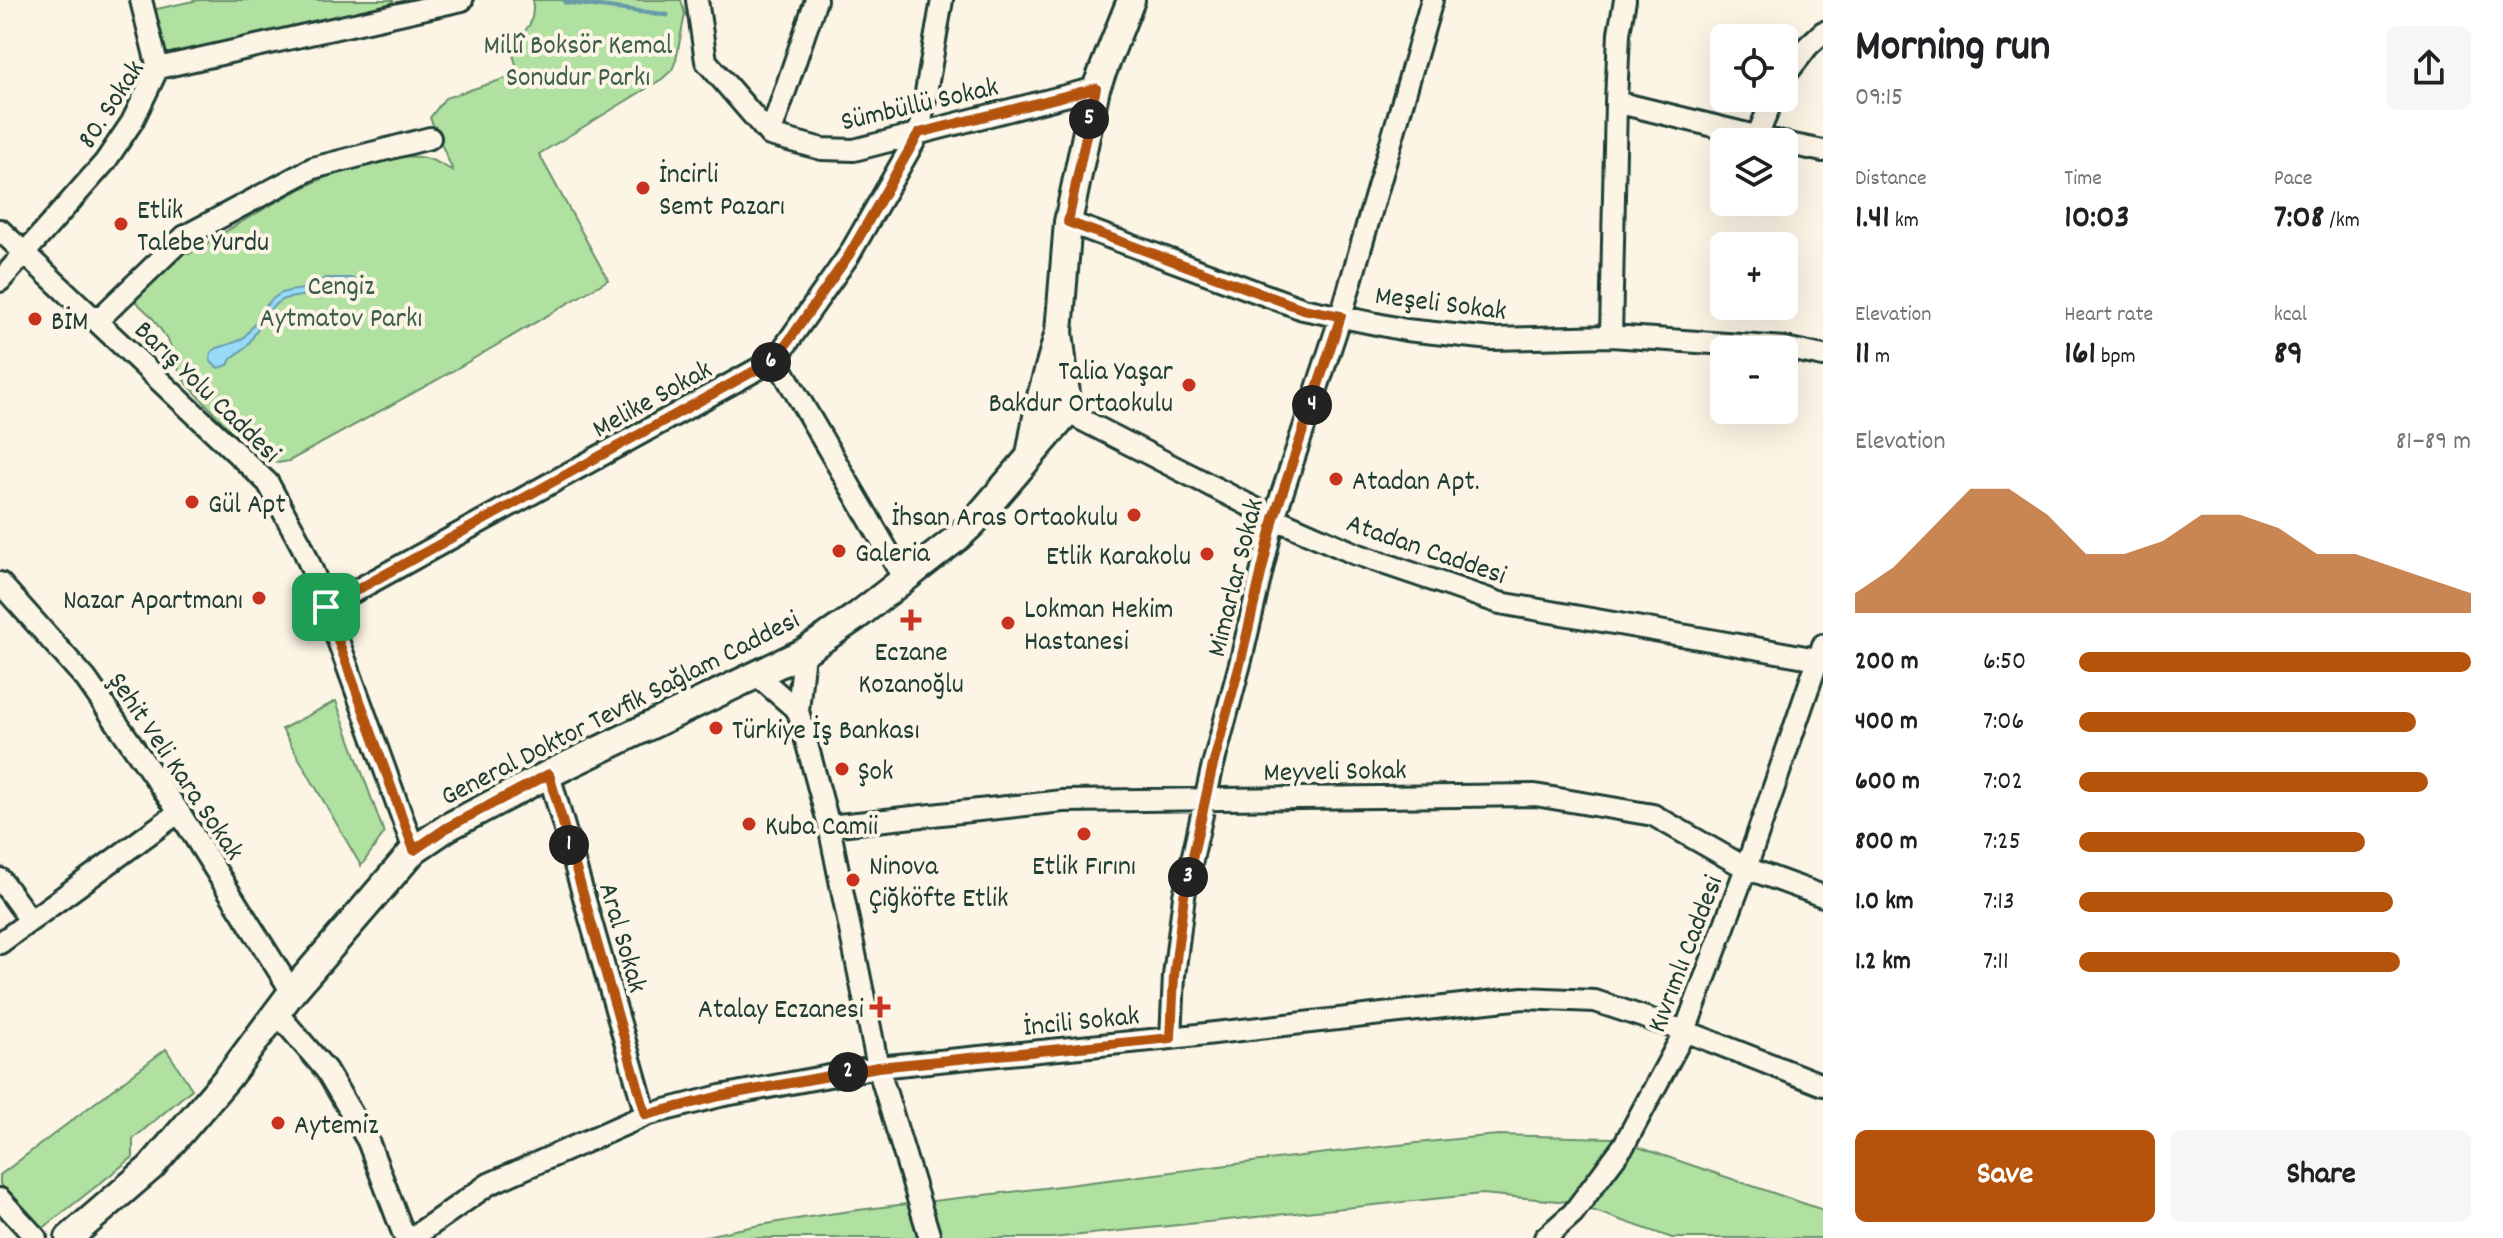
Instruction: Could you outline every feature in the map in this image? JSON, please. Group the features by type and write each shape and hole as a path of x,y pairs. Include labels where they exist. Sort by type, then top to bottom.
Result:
{"main road":[{"path":"1030,457 1040,400 1059,332 1068,222 1096,88 1131,0"},
{"path":"1059,332 1068,412"},
{"name":"General Doktor Tevfik Sağlam Caddesi","path":"69,1238 151,1167 229,1076 284,1002 414,850 448,827 549,774 804,652 857,616 965,530 1068,412"}],"street":[{"path":"141,0 158,68"},
{"name":"80. Sokak","path":"0,281 85,188 119,144 158,68 462,0"},
{"path":"697,0 706,61 770,135"},
{"path":"770,135 816,0"},
{"name":"Melike Sokak","path":"326,607 776,359 849,255 919,133 942,0"},
{"name":"Mimarlar Sokak","path":"1171,1038 1174,976 1184,896 1274,518 1341,316 1432,0"},
{"path":"1611,336 1616,102 1619,33 1625,0"},
{"path":"1798,59 1823,32"},
{"name":"Sümbüllü Sokak","path":"770,135 822,149 854,150 1096,88"},
{"path":"1616,102 1721,128"},
{"path":"97,321 185,236 313,168 430,138"},
{"path":"1798,146 1823,151"},
{"name":"Meşeli Sokak","path":"1068,222 1303,309 1406,330 1492,339 1611,336 1785,348 1823,356"},
{"name":"Barış Yolu Caddesi","path":"0,230 268,483 302,546 414,850"},
{"path":"776,359 904,579"},
{"name":"Atadan Caddesi","path":"1040,400 1274,518 1356,554 1500,603 1821,654"},
{"name":"Şehit Veli Kara Sokak","path":"0,583 86,679 179,812 284,1002 368,1141 405,1238"},
{"path":"804,652 798,711 829,826 878,1067 930,1238"},
{"name":"Kıvrımlı Caddesi","path":"1545,1238 1573,1213 1624,1145 1685,1031 1821,654"},
{"path":"758,676 798,711"},
{"name":"Aral Sokak","path":"549,774 646,1115"},
{"name":"Meyveli Sokak","path":"829,826 1063,801 1535,795 1653,815 1746,868 1823,896"},
{"path":"0,943 179,812"},
{"path":"0,879 30,920"},
{"name":"İncili Sokak","path":"412,1238 489,1184 646,1115 720,1096 878,1067 1523,998 1595,1001 1685,1031 1823,1085"},
{"path":"0,1199 36,1238"}],"green space":[{"path":"198,0 393,0 393,3 162,55 152,10"},
{"name":"Cengiz Aytmatov Parkı","path":"533,0 681,0 685,14 672,70 539,154 608,280 437,380 289,461 278,463 251,453 182,378 168,340 151,316 136,302 141,287 183,244 189,254 271,205 336,173 368,162 398,157 429,159 453,171 430,118 445,98 519,74 509,42 529,25"},
{"path":"336,701 384,833 361,866 282,729"},
{"path":"166,1049 192,1089 133,1139 133,1157 41,1230 0,1184 0,1175"},
{"path":"1499,1135 1612,1138 1823,1210 1823,1238 1672,1238 1569,1202 1482,1194 1052,1238 698,1238 782,1221 866,1209"}],"water":[{"path":"325,278 351,278 368,285 370,292 364,297 355,291 330,285 306,295 284,299 272,307 247,346 228,365 219,368 212,362 210,356 213,350 243,338 272,299"}],"waterway":[{"path":"565,2 667,15"}],"place":[{"name":"İncirli Semt Pazarı","path":"643,188"},
{"name":"Etlik Talebe Yurdu","path":"121,224"},
{"name":"BİM","path":"35,319"},
{"name":"Talia Yaşar Bakdur Ortaokulu","path":"1189,385"},
{"name":"Atadan Apt.","path":"1336,479"},
{"name":"Gül Apt","path":"192,502"},
{"name":"İhsan Aras Ortaokulu","path":"1134,515"},
{"name":"Galeria","path":"839,551"},
{"name":"Etlik Karakolu","path":"1207,554"},
{"name":"Nazar Apartmanı","path":"259,598"},
{"name":"Eczane Kozanoğlu","path":"911,620"},
{"name":"Lokman Hekim Hastanesi","path":"1008,623"},
{"name":"Türkiye İş Bankası","path":"716,728"},
{"name":"Şok","path":"842,769"},
{"name":"Kuba Camii","path":"749,824"},
{"name":"Etlik Fırını","path":"1084,834"},
{"name":"Ninova Çiğköfte Etlik","path":"853,880"},
{"name":"Atalay Eczanesi","path":"880,1007"},
{"name":"Aytemiz","path":"278,1123"}],"route":[{"path":"1096,88 1068,222 1303,309 1341,316 1274,518 1212,769 1184,896 1174,976 1171,1038 878,1067 720,1096 646,1115 549,774 448,827 414,850 326,607 776,359 849,255 919,133 1096,88"}],"park label":[{"name":"Millî Boksör Kemal Sonudur Parkı","path":"578,59"}]}
